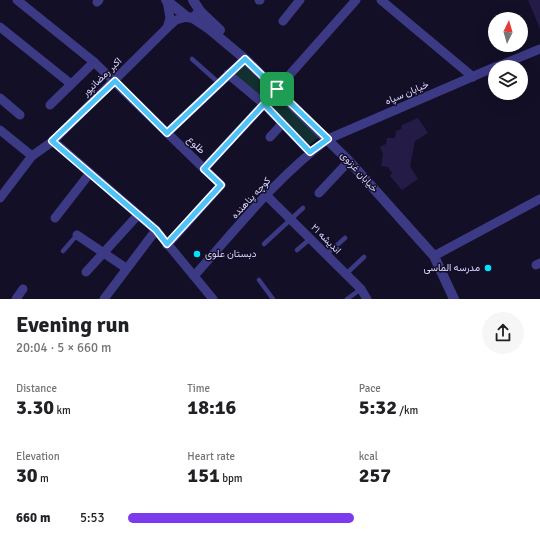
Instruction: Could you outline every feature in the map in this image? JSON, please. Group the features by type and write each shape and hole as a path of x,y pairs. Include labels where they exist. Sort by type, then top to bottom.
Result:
{"street":[{"path":"17,0 94,62 50,105"},
{"path":"166,0 170,18 167,28"},
{"name":"خیابان غزنوی","path":"166,0 193,15 245,59 328,139 434,256 454,299"},
{"path":"193,0 193,15"},
{"path":"283,21 300,0"},
{"path":"277,89 356,0"},
{"path":"381,0 472,77"},
{"name":"اکبر رمضانپور","path":"0,198 32,156 52,141 176,20 193,15"},
{"path":"0,26 71,84"},
{"name":"خیابان سپاه","path":"512,60 540,49"},
{"path":"167,133 245,59"},
{"name":"طلوع","path":"94,62 221,185 167,244"},
{"name":"خیابان سپاه","path":"328,139 488,70"},
{"path":"228,74 264,104 310,152"},
{"path":"0,100 20,115"},
{"path":"204,169 264,104"},
{"path":"270,137 282,124"},
{"path":"0,130 32,156"},
{"name":"کوچه پناهنده","path":"194,276 267,196 310,152 328,139"},
{"path":"52,141 156,230 213,299"},
{"path":"319,193 349,161"},
{"path":"55,218 90,173"},
{"name":"اندیشه ۲۱","path":"267,196 361,289 367,299"},
{"path":"434,256 540,199"},
{"path":"86,272 138,215"},
{"path":"104,299 156,230"},
{"path":"77,235 126,268"},
{"path":"16,299 23,289"}],"lane":[{"path":"192,59 219,83"},
{"path":"264,244 303,208"},
{"path":"63,251 77,235"},
{"path":"326,255 345,238"},
{"path":"297,250 310,239"},
{"path":"346,274 364,257"},
{"path":"260,280 273,299"},
{"path":"347,299 361,289"}],"green space":[{"path":"247,63 319,137 308,146 233,75"}],"building":[{"path":"528,0 540,0 540,29"},
{"path":"418,118 428,133 415,141 410,166 418,179 402,190 390,176 392,173 388,167 381,166 383,154 380,147 386,144 387,138 395,138 396,131 401,129 402,125"}],"place":[{"name":"دبستان علوی","path":"197,254"},
{"name":"مدرسه الماسی","path":"488,268"}],"route":[{"path":"245,59 277,89 328,139 310,152 264,104 204,169 221,185 167,244 156,230 52,141 115,81 167,133 245,59"}]}
